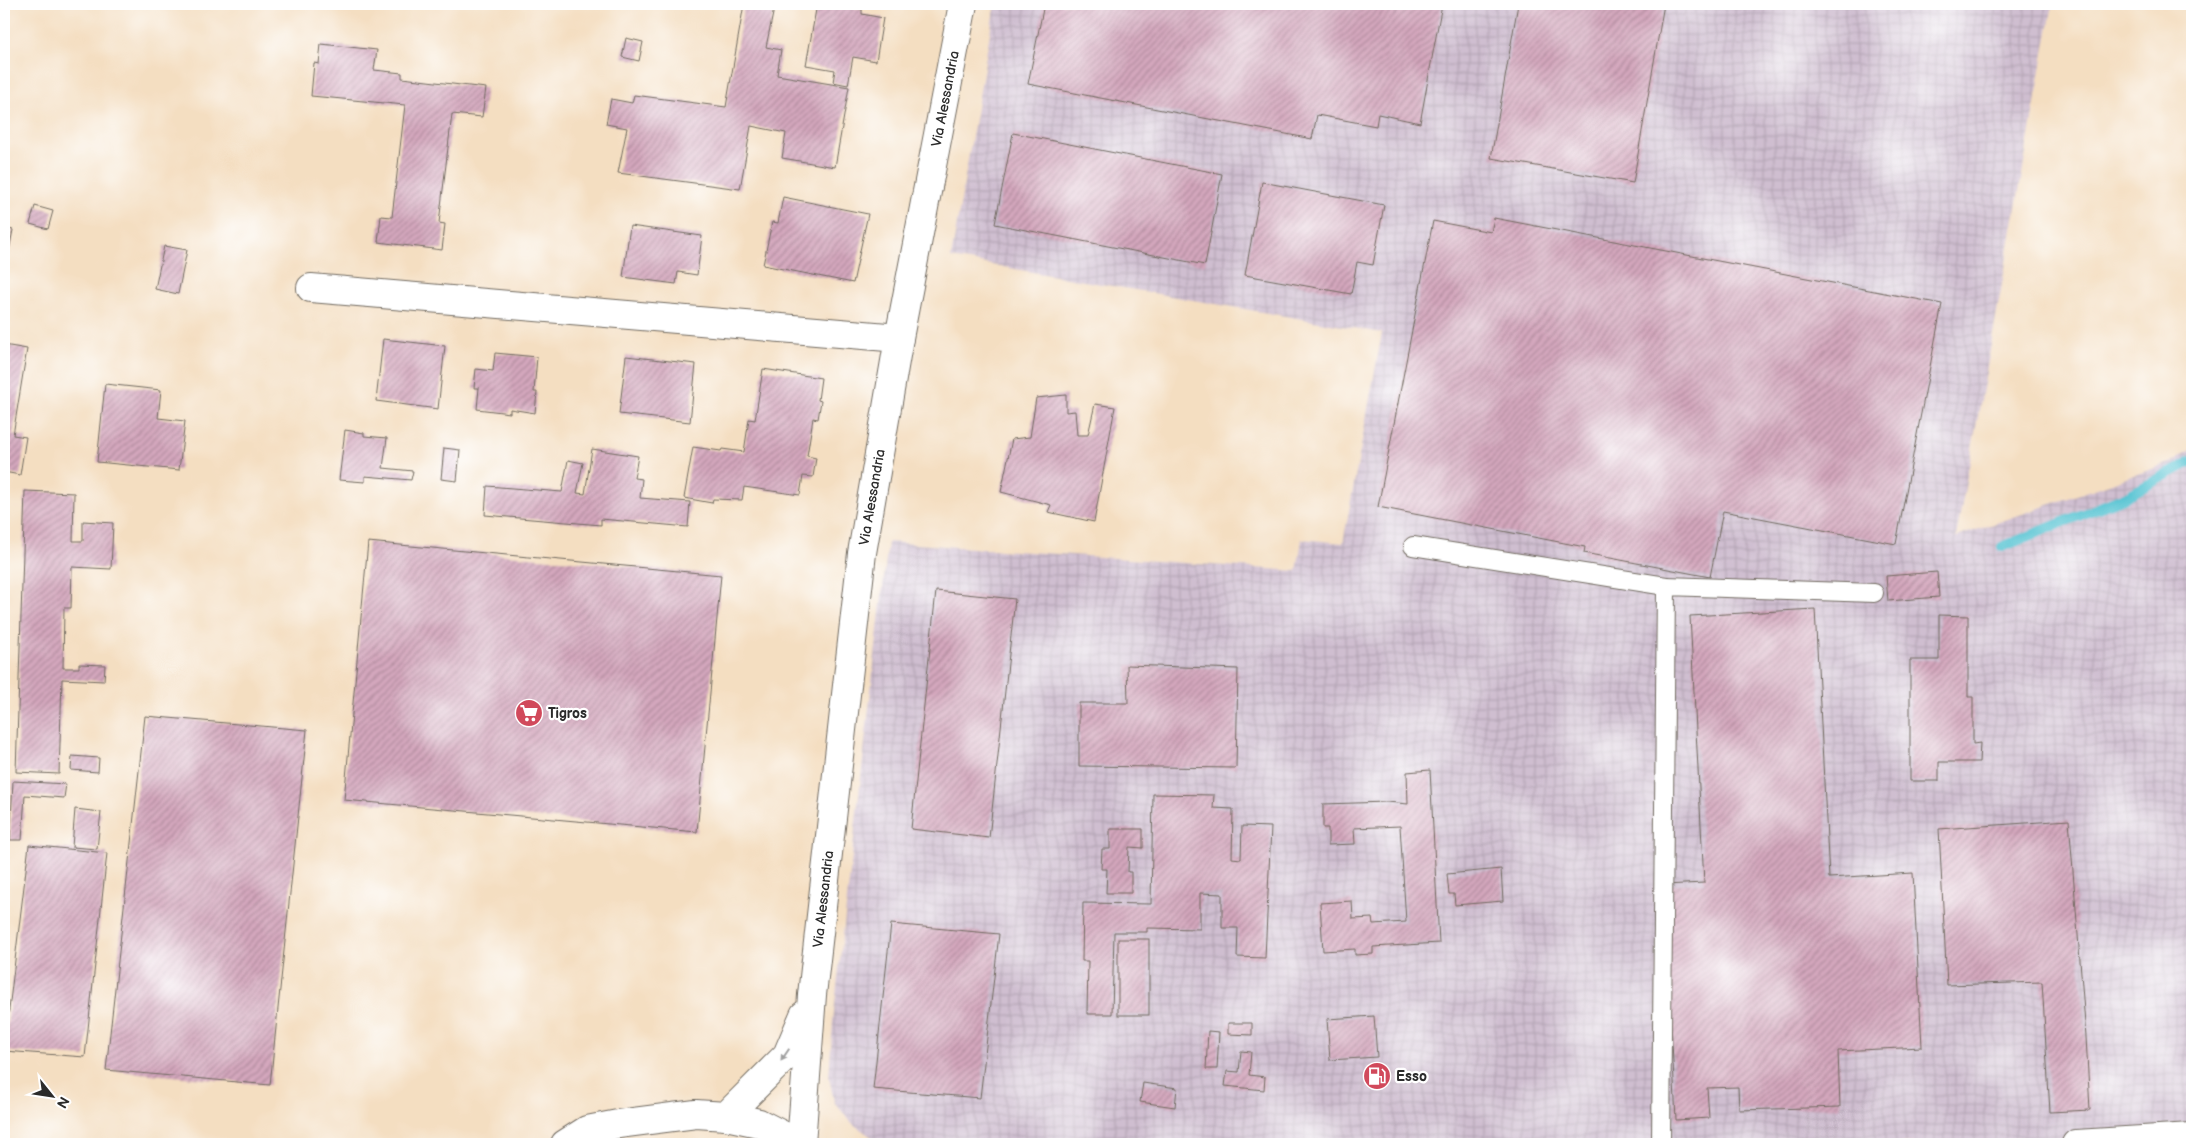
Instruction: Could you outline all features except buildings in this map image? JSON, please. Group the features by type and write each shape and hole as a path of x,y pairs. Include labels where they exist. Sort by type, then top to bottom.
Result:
{"street":[{"name":"Via Alessandria","path":"800,1144 812,995 862,553 899,338 964,4"},
{"path":"311,288 899,338"},
{"name":"Via Alessandria","path":"726,1116 787,1055 812,995"},
{"path":"565,1144 587,1130 696,1114 726,1116 759,1123 800,1144"},
{"path":"2076,1144 2192,1138"}],"lane":[{"path":"1413,546 1666,586 1874,593"},
{"path":"1661,1144 1666,586"}],"shaded area":[{"path":"995,4 2053,4 1956,537 2172,462 2192,449 2192,1144 891,1144 876,1140 853,1124 834,1102 829,1077 833,1021 888,542 1297,571 1302,539 1343,543 1382,333 951,258"}],"waterway":[{"path":"2002,547 2125,497 2192,461"}],"place":[{"name":"Tigros","path":"529,713"},
{"name":"Esso","path":"1377,1076"}]}
